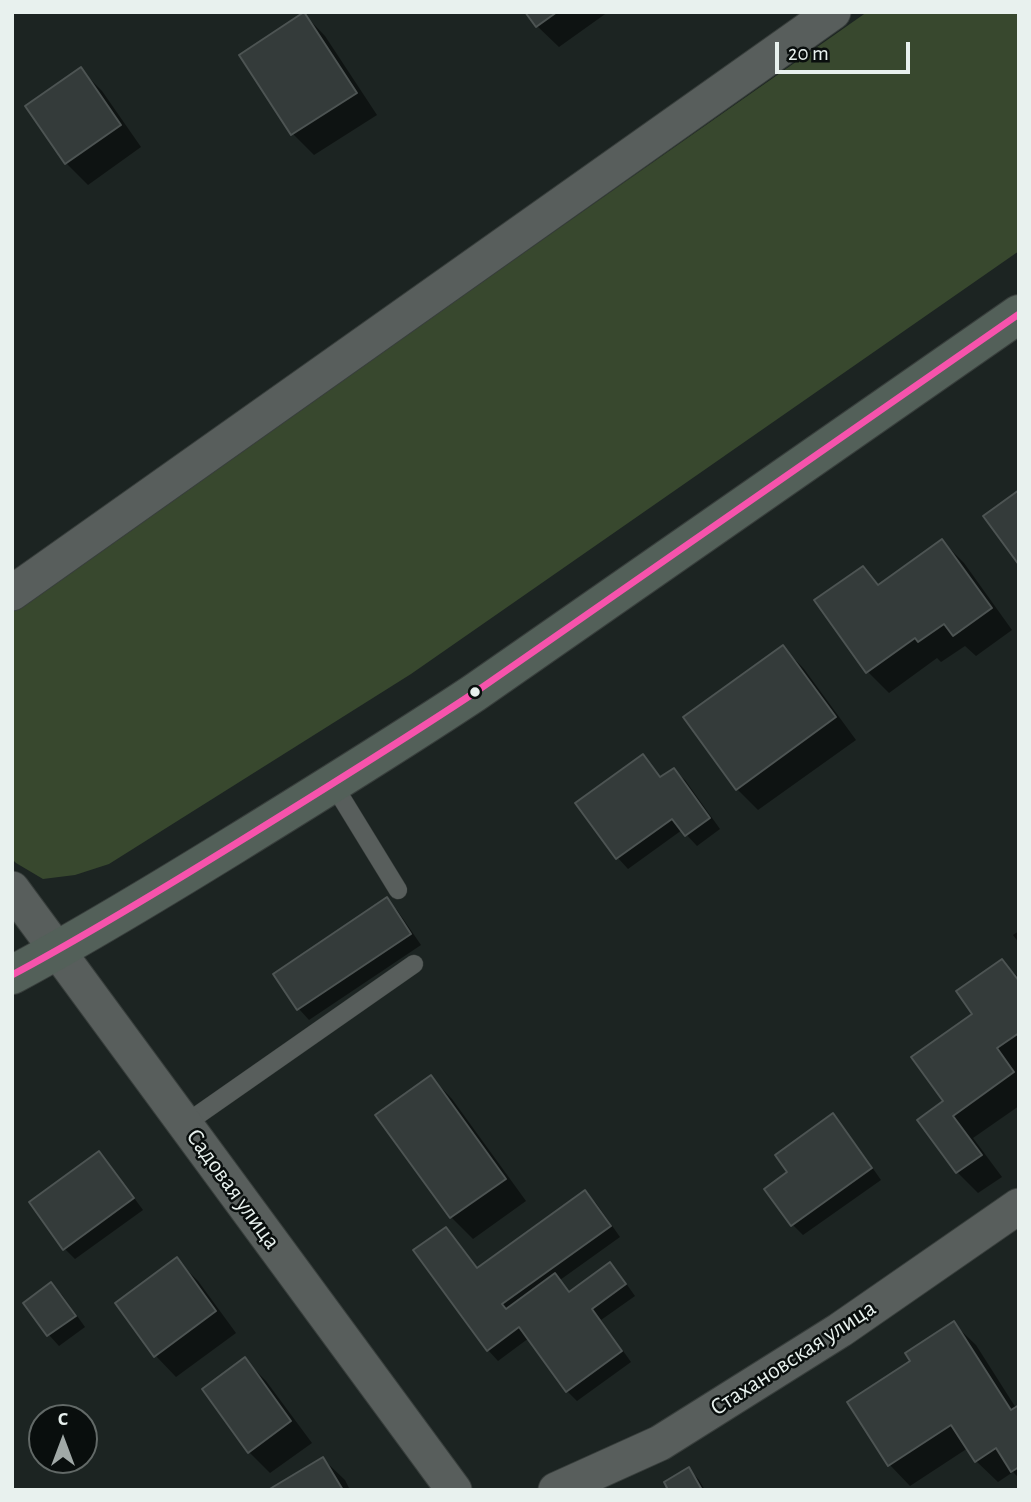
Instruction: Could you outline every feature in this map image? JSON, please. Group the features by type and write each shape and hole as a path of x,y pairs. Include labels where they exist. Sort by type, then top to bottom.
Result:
{"main road":[{"path":"12,975 155,893 333,784 474,693 1019,314"}],"street":[{"path":"12,593 833,12"},
{"name":"Садовая улица","path":"12,889 454,1490"},
{"name":"Стахановская улица","path":"555,1490 660,1443 840,1331 1019,1206"}],"lane":[{"path":"333,784 398,890"},
{"path":"185,1124 414,964"}],"green space":[{"path":"867,12 1019,12 1019,251 411,674 109,864 75,875 43,879 12,859 12,612"}],"building":[{"path":"304,12 357,93 291,135 239,55"},
{"path":"525,12 557,12 536,27"},
{"path":"81,67 121,125 65,164 25,106"},
{"path":"1019,490 1019,565 983,516"},
{"path":"942,539 992,608 953,636 944,624 918,642 915,638 866,673 814,600 863,566 878,585"},
{"path":"783,645 836,717 736,790 683,717"},
{"path":"643,754 660,777 674,768 710,818 685,836 672,819 616,859 575,803"},
{"path":"387,897 411,934 297,1010 273,974"},
{"path":"1002,959 1019,981 1019,1033 997,1048 1014,1072 953,1116 982,1155 956,1173 917,1120 943,1101 911,1057 972,1014 956,991"},
{"path":"431,1075 506,1179 450,1218 375,1115"},
{"path":"833,1113 872,1168 791,1226 764,1189 787,1172 775,1155"},
{"path":"99,1151 134,1198 63,1250 29,1202"},
{"path":"585,1190 611,1226 502,1304 506,1309 555,1273 569,1292 610,1262 626,1284 592,1309 622,1351 566,1392 519,1327 487,1351 413,1250 446,1227 477,1268"},
{"path":"177,1257 216,1311 154,1357 115,1303"},
{"path":"51,1282 76,1316 47,1336 23,1303"},
{"path":"954,1321 1011,1410 1019,1405 1019,1467 1011,1472 996,1448 975,1462 951,1425 888,1466 847,1402 910,1361 905,1353"},
{"path":"245,1357 291,1421 248,1453 202,1389"},
{"path":"323,1457 343,1490 268,1490"},
{"path":"689,1467 702,1490 668,1490 664,1482"}],"transit line":[{"path":"12,975 177,880 444,713 1019,314"}]}
